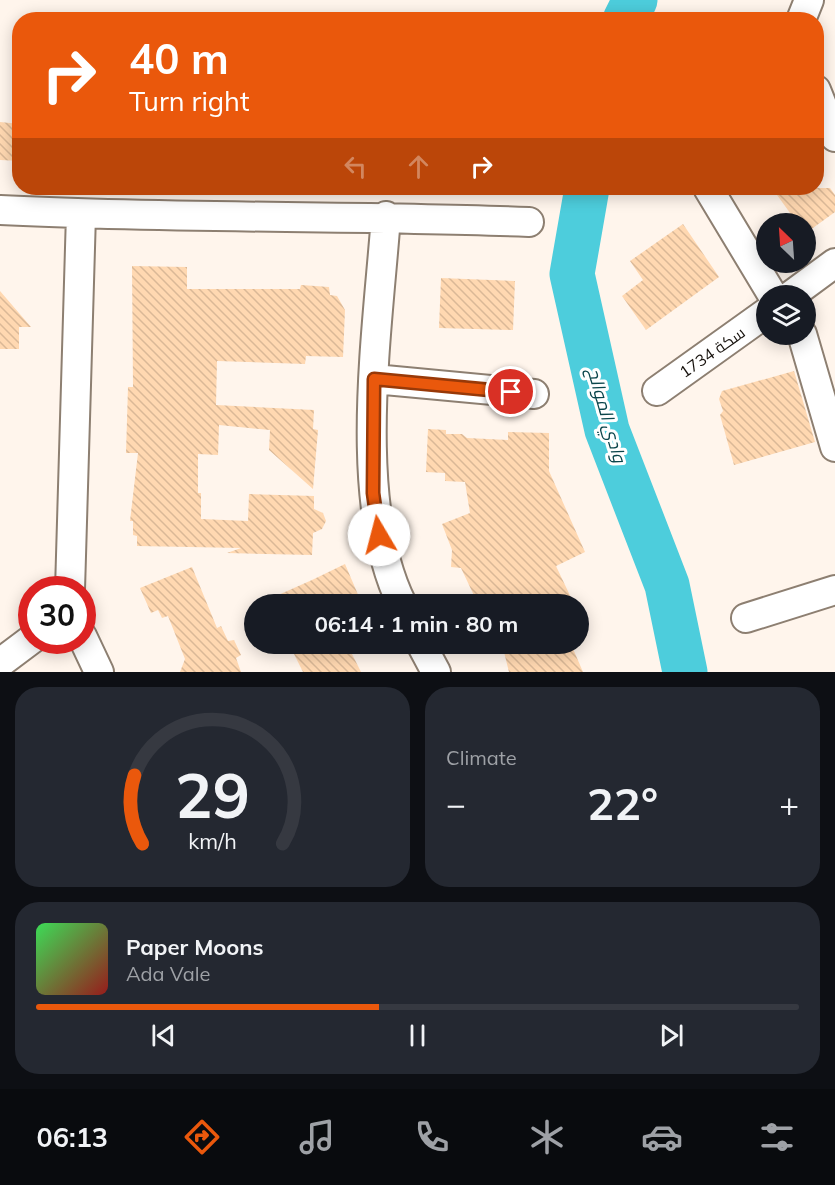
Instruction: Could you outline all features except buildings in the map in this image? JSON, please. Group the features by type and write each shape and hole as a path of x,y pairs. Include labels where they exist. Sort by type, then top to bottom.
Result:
{"street":[{"path":"824,110 835,137"},
{"path":"712,195 766,285"},
{"path":"0,210 81,214 386,216 530,222"},
{"path":"70,576 81,214"},
{"path":"386,216 374,379 373,493 379,535 399,594"},
{"path":"804,285 835,263"},
{"name":"سكة 1734","path":"657,390 756,320"},
{"path":"805,345 833,436"},
{"path":"374,379 534,394"},
{"path":"746,618 835,590"},
{"path":"0,663 18,650"},
{"path":"90,654 99,672"},
{"path":"426,654 436,672"}],"waterway":[{"name":"وادي الموالح","path":"629,12 635,0"},
{"name":"وادي الموالح","path":"586,195 572,274 607,430 667,585 685,672"}],"route":[{"path":"379,535 373,493 374,379 511,392"}]}
